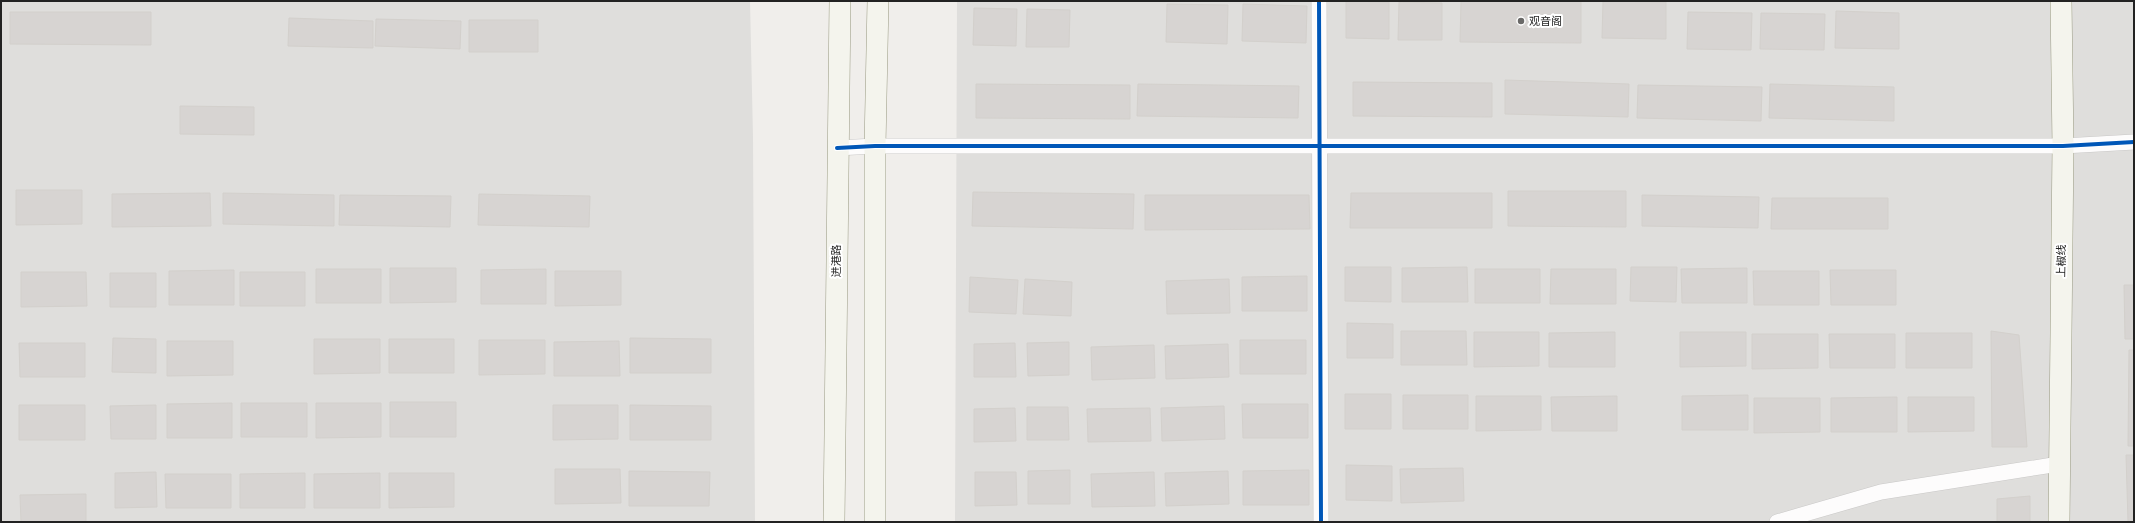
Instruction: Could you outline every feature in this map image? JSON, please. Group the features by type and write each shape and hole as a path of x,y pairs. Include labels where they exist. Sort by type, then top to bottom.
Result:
{"main road":[{"name":"进港路","path":"834,522 837,148 840,1"},
{"path":"875,522 875,146 878,1"},
{"name":"上椒线","path":"2059,522 2063,146 2061,1"}],"street":[{"path":"1319,1 1321,522"},
{"path":"837,148 875,146 2063,146 2134,142"},
{"path":"1777,522 1881,492 2059,464"}],"shaded area":[{"path":"1,1 750,1 753,137 755,522 1,522"},
{"path":"957,1 2134,1 2134,522 955,522"}],"building":[{"path":"1346,1 1389,2 1389,39 1346,38"},
{"name":"观音阁","path":"1461,1 1581,1 1581,43 1460,42"},
{"path":"1603,1 1666,2 1666,39 1602,38"},
{"path":"1399,2 1442,3 1442,40 1398,40"},
{"path":"1167,4 1228,5 1227,44 1166,42"},
{"path":"1243,4 1307,6 1306,43 1242,41"},
{"path":"974,8 1017,9 1016,46 973,45"},
{"path":"1027,9 1070,10 1069,47 1026,47"},
{"path":"1836,11 1899,13 1899,49 1835,48"},
{"path":"10,12 151,12 151,45 10,44"},
{"path":"1688,12 1752,13 1751,50 1687,49"},
{"path":"1761,13 1825,14 1824,50 1760,49"},
{"path":"289,18 373,21 373,48 288,46"},
{"path":"376,19 461,21 460,49 375,46"},
{"path":"469,20 538,20 538,52 469,52"},
{"path":"1505,80 1629,84 1628,117 1505,114"},
{"path":"1353,82 1492,83 1492,117 1353,116"},
{"path":"976,84 1130,85 1130,119 976,118"},
{"path":"1138,84 1299,86 1298,118 1137,116"},
{"path":"1770,84 1894,87 1894,121 1769,118"},
{"path":"1638,85 1762,87 1761,121 1637,118"},
{"path":"180,106 254,107 254,135 180,134"},
{"path":"16,190 82,190 82,224 16,225"},
{"path":"1508,191 1626,191 1626,227 1508,226"},
{"path":"973,192 1134,194 1133,229 972,226"},
{"path":"210,193 211,226 112,227 112,194"},
{"path":"223,193 334,195 334,226 223,224"},
{"path":"1351,193 1492,193 1492,228 1350,228"},
{"path":"479,194 590,196 589,227 478,225"},
{"path":"340,195 451,196 450,227 339,225"},
{"path":"1145,195 1309,195 1310,229 1145,230"},
{"path":"1642,195 1759,197 1758,228 1642,226"},
{"path":"1772,198 1888,198 1888,229 1771,229"},
{"path":"1345,267 1391,267 1391,302 1345,301"},
{"path":"1467,267 1468,302 1402,302 1402,268"},
{"path":"1631,267 1677,267 1676,302 1630,301"},
{"path":"390,268 456,268 456,302 390,303"},
{"path":"1747,268 1747,303 1682,303 1681,269"},
{"path":"316,269 381,269 381,303 316,303"},
{"path":"546,269 546,304 481,304 481,270"},
{"path":"1475,269 1540,269 1540,303 1475,303"},
{"path":"1551,269 1616,269 1616,304 1550,304"},
{"path":"234,270 234,305 169,305 169,271"},
{"path":"1830,270 1896,270 1896,305 1831,305"},
{"path":"555,271 621,271 621,305 555,306"},
{"path":"1753,271 1819,271 1819,305 1754,305"},
{"path":"21,272 86,272 87,306 21,307"},
{"path":"240,272 305,272 305,306 240,306"},
{"path":"110,273 156,273 156,307 110,307"},
{"path":"1307,276 1307,311 1242,311 1242,277"},
{"path":"970,277 1018,280 1016,314 969,312"},
{"path":"1025,279 1072,282 1071,316 1023,314"},
{"path":"1229,279 1230,313 1167,314 1166,281"},
{"path":"2124,285 2134,285 2134,339 2125,339"},
{"path":"1347,323 1393,324 1393,358 1347,358"},
{"path":"1401,331 1466,331 1467,365 1401,365"},
{"path":"1991,331 2019,335 2027,447 1992,447"},
{"path":"1474,332 1539,332 1539,366 1474,367"},
{"path":"1615,332 1615,367 1549,367 1549,333"},
{"path":"1680,332 1746,332 1746,366 1680,367"},
{"path":"1906,333 1972,333 1972,368 1906,368"},
{"path":"1752,334 1818,334 1818,368 1752,369"},
{"path":"1829,334 1895,334 1895,368 1830,368"},
{"path":"113,338 156,339 156,373 112,372"},
{"path":"630,338 711,339 711,373 630,373"},
{"path":"314,339 380,339 380,373 314,374"},
{"path":"389,339 454,339 454,373 389,373"},
{"path":"479,340 545,340 545,374 479,375"},
{"path":"1240,340 1306,340 1306,374 1240,374"},
{"path":"167,341 233,341 233,375 167,376"},
{"path":"619,341 620,376 554,376 554,342"},
{"path":"1069,342 1069,375 1028,376 1027,343"},
{"path":"19,343 85,343 85,377 20,377"},
{"path":"1015,343 1016,377 974,377 974,344"},
{"path":"1228,344 1229,377 1166,379 1165,346"},
{"path":"1154,345 1155,378 1092,380 1091,347"},
{"path":"2129,350 2134,350 2134,446 2128,446"},
{"path":"1345,394 1391,394 1391,429 1345,429"},
{"path":"1403,395 1468,395 1468,429 1403,429"},
{"path":"1748,395 1748,430 1682,430 1682,396"},
{"path":"1476,396 1541,396 1541,430 1476,431"},
{"path":"1617,396 1617,431 1552,431 1551,397"},
{"path":"1897,397 1897,432 1831,432 1831,398"},
{"path":"1908,397 1974,397 1974,431 1908,432"},
{"path":"1754,398 1820,398 1820,432 1754,433"},
{"path":"390,402 456,402 456,437 390,437"},
{"path":"232,403 232,438 167,438 167,404"},
{"path":"241,403 307,403 307,437 241,437"},
{"path":"316,403 381,403 381,437 316,438"},
{"path":"1242,404 1308,404 1308,438 1243,438"},
{"path":"19,405 85,405 85,440 19,440"},
{"path":"156,405 156,439 111,439 110,406"},
{"path":"553,405 618,405 618,439 553,440"},
{"path":"630,405 711,406 711,440 630,440"},
{"path":"1224,406 1225,439 1162,441 1161,408"},
{"path":"1027,407 1068,407 1069,440 1027,440"},
{"path":"1015,408 1016,441 974,442 974,409"},
{"path":"1150,408 1151,441 1088,442 1087,409"},
{"path":"2126,455 2134,455 2134,522 2128,522"},
{"path":"1346,465 1392,466 1392,501 1346,500"},
{"path":"1463,468 1464,501 1401,503 1400,469"},
{"path":"555,469 620,469 621,503 555,504"},
{"path":"1070,470 1070,504 1028,504 1028,471"},
{"path":"1309,470 1309,505 1243,505 1243,471"},
{"path":"629,471 710,472 709,506 629,506"},
{"path":"1228,471 1229,504 1166,506 1165,473"},
{"path":"156,472 157,507 115,508 115,473"},
{"path":"975,472 1016,472 1017,505 975,506"},
{"path":"1154,472 1155,506 1092,507 1091,474"},
{"path":"305,473 305,508 240,508 240,474"},
{"path":"380,473 380,508 314,508 314,474"},
{"path":"389,473 454,473 454,507 389,508"},
{"path":"165,474 231,474 231,508 166,508"},
{"path":"86,494 86,522 21,522 20,495"},
{"path":"2030,496 2030,522 1997,522 1997,499"}],"cycle path":[{"path":"1319,1 1321,522"},
{"path":"837,148 875,146 2063,146 2134,142"}],"place":[{"name":"观音阁","path":"1521,21"}]}
